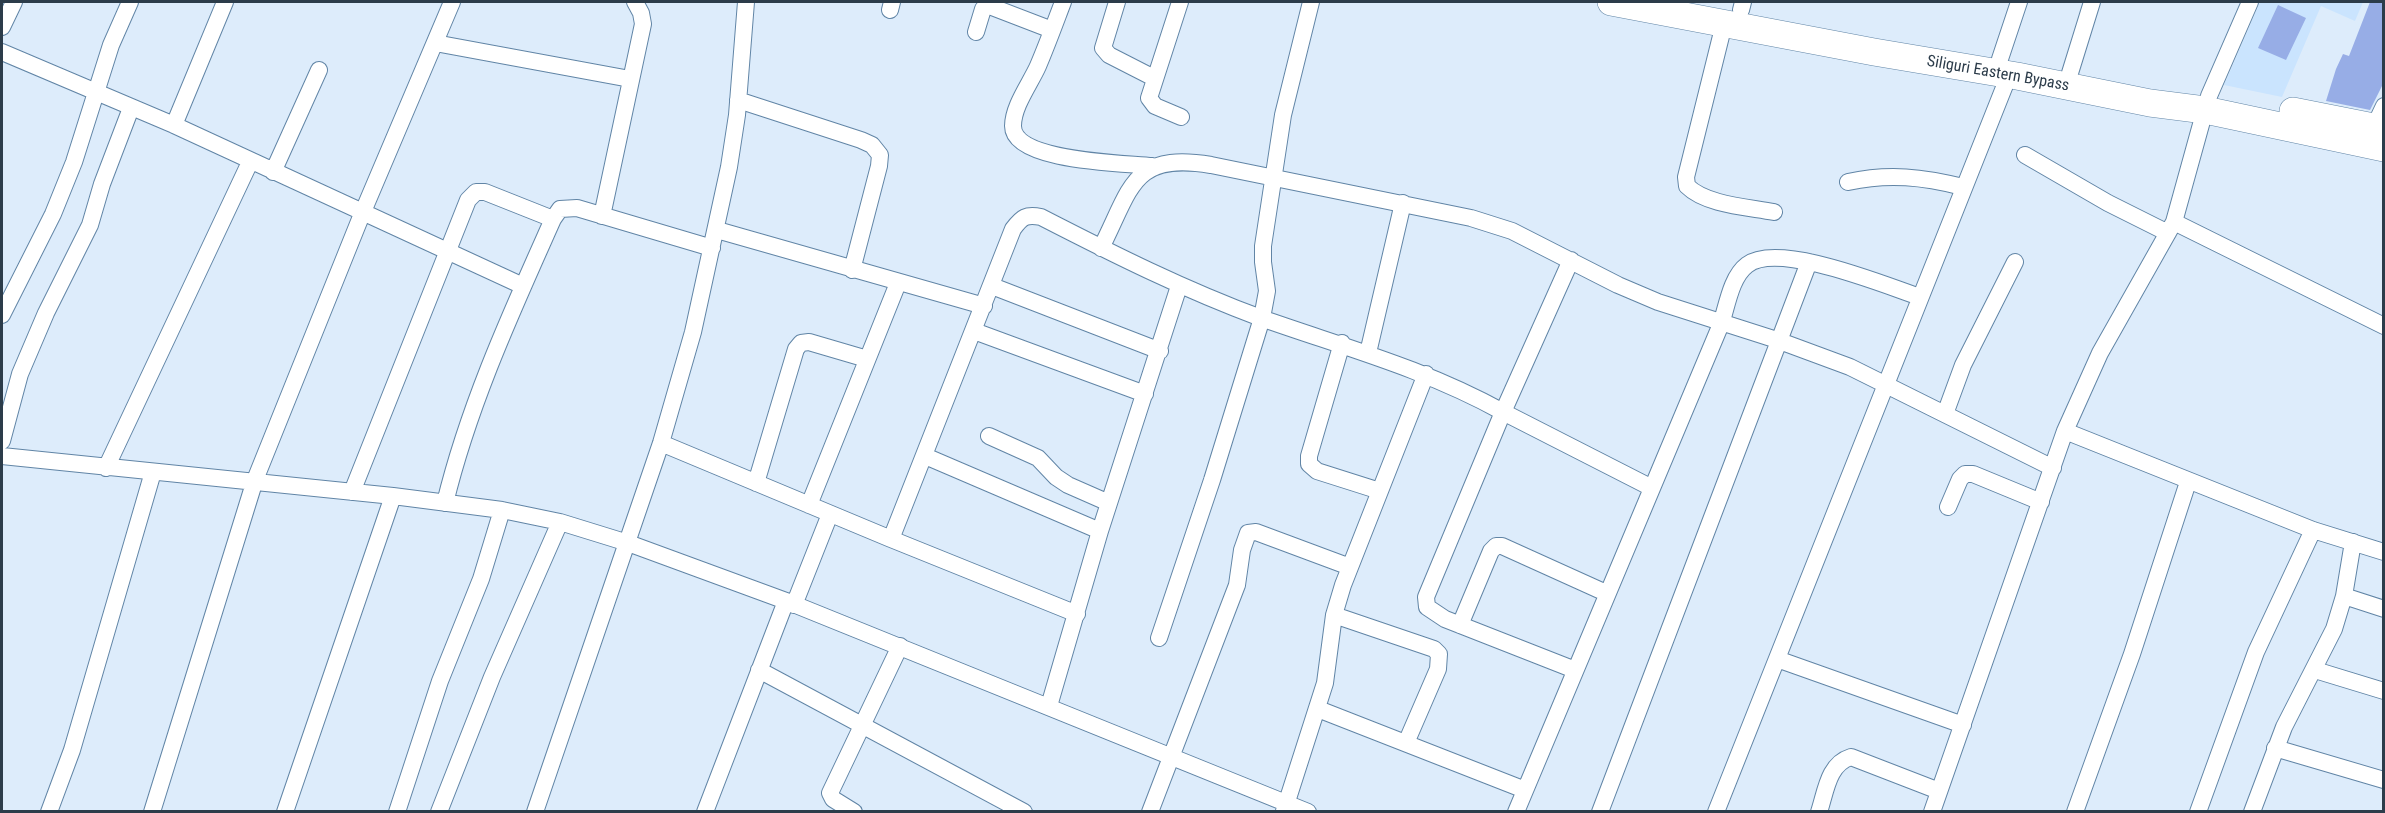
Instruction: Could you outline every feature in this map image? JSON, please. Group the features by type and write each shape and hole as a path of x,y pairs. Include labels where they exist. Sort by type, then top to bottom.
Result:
{"main road":[{"name":"Siliguri Eastern Bypass","path":"1611,2 1736,12"},
{"name":"Siliguri Eastern Bypass","path":"1699,2 1736,12 2005,67 2150,103 2207,103"},
{"name":"Siliguri Eastern Bypass","path":"2005,67 2070,73 2207,103 2381,127"}],"street":[{"path":"2,27 14,2"},
{"path":"2,315 53,214 74,162 94,92 130,2"},
{"path":"174,125 225,2"},
{"path":"152,812 255,480 362,214 452,2"},
{"path":"602,216 643,24 641,13 635,2"},
{"path":"535,812 661,443 693,332 717,230 738,100 746,2"},
{"path":"1063,2 1014,115 1013,128 1020,140 1031,149 1053,155 1152,166 1183,160 1471,218 1512,231 1618,285 1721,324 1777,340 1850,367 2053,468"},
{"path":"1118,2 1103,48 1109,55 1154,78"},
{"path":"1179,2 1149,98 1155,106 1180,117"},
{"path":"1159,638 1212,480 1262,318 1267,291 1263,246 1283,115 1311,2"},
{"path":"1716,812 1963,187 2005,67 2019,2"},
{"path":"2070,73 2092,2"},
{"path":"1932,812 2065,431 2100,352 2171,227 2207,103 2250,2"},
{"path":"976,32 983,9 987,5 1052,30"},
{"path":"1736,12 1686,177 1687,186 1694,193 1708,198 1774,212"},
{"path":"435,43 630,79"},
{"path":"2,51 174,125 362,214 523,286"},
{"path":"273,172 319,70"},
{"path":"738,100 861,140 872,145 880,155 852,270"},
{"path":"2,441 21,374 46,313 90,225 102,184 131,108"},
{"path":"2025,154 2108,203 2171,227 2384,326"},
{"path":"106,468 250,162"},
{"path":"1101,248 1135,181 1152,166"},
{"path":"1848,182 1876,176 1906,176 1963,187"},
{"path":"352,492 468,200 476,192 485,192 553,219"},
{"path":"1368,353 1403,203"},
{"path":"445,503 466,431 488,370 523,286 553,219 560,209 567,207 712,248"},
{"path":"891,539 1013,229 1021,218 1030,215 1041,217 1179,286 1262,318 1342,343 1426,374 1650,487"},
{"path":"717,230 984,306"},
{"path":"1516,812 1650,487 1721,324 1735,281 1747,265 1761,259 1783,256 1920,297"},
{"path":"1571,260 1503,412 1426,597 1427,607 1434,614 1575,670"},
{"path":"1600,812 1777,340 1809,262"},
{"path":"1945,414 1968,355 2015,262"},
{"path":"809,505 898,282"},
{"path":"992,286 1160,351"},
{"path":"1048,706 1100,531 1160,351 1179,286"},
{"path":"974,331 1145,394"},
{"path":"756,483 796,349 801,343 809,342 867,359"},
{"path":"1342,343 1309,456 1309,464 1317,471 1380,491"},
{"path":"1286,807 1325,684 1334,615 1350,567 1426,374"},
{"path":"2065,431 2313,530 2384,552"},
{"path":"989,436 1038,458 1068,485 1109,503"},
{"path":"661,443 1077,614"},
{"path":"2,456 106,468 255,480 393,496 502,510 560,522 628,543 790,603 1048,706 1286,807 1308,812"},
{"path":"925,456 1100,531"},
{"path":"48,812 72,750 153,472"},
{"path":"1948,507 1960,479 1965,474 1973,474 2041,502"},
{"path":"2075,812 2188,482"},
{"path":"285,812 393,496"},
{"path":"397,812 440,681 481,579 502,510"},
{"path":"705,812 759,670 830,514"},
{"path":"439,812 492,677 560,522"},
{"path":"2198,812 2256,652 2313,530"},
{"path":"1150,812 1173,758 1237,585 1242,549 1248,533 1256,532 1350,567"},
{"path":"2252,812 2275,748 2334,629 2344,596 2353,542"},
{"path":"1460,625 1491,551 1496,546 1502,546 1606,593"},
{"path":"2344,596 2384,609"},
{"path":"1334,615 1434,649 1440,654 1438,669 1406,743"},
{"path":"854,812 833,799 830,793 900,646"},
{"path":"1777,659 1963,725"},
{"path":"759,670 1024,812"},
{"path":"2315,670 2384,691"},
{"path":"1318,709 1525,790"},
{"path":"2275,748 2384,780"},
{"path":"1820,812 1832,770 1840,760 1851,757 1939,791"}],"shaded area":[{"path":"2260,2 2363,2 2355,21 2321,6 2282,97 2224,85"}],"building":[{"path":"2370,2 2384,2 2384,82 2370,110 2326,101 2336,69 2343,54 2349,56"},
{"path":"2278,5 2306,18 2286,60 2258,48"}]}
